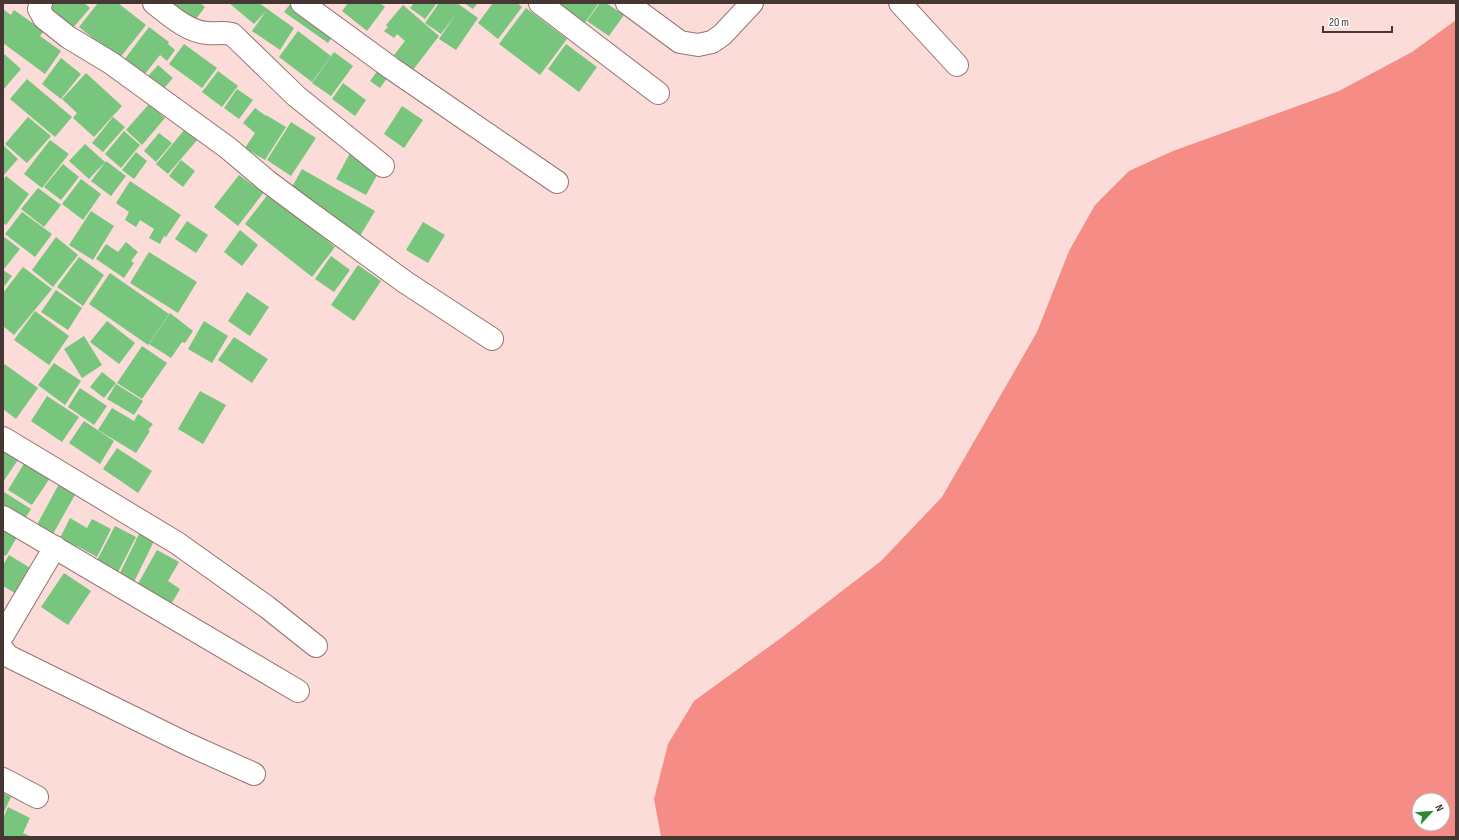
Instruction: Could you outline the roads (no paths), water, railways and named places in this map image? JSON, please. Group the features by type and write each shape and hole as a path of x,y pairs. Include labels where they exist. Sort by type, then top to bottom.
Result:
{"street":[{"path":"41,3 39,9 44,18 68,37 111,62 228,148 267,181 405,282 492,339"},
{"path":"154,3 189,28 207,34 223,32 232,34 296,96 383,166"},
{"path":"302,3 391,68 557,182"},
{"path":"540,3 658,93"},
{"path":"628,3 680,42 698,45 712,42 722,35 752,3"},
{"path":"900,3 957,65"},
{"path":"3,438 177,543 267,607 316,646"},
{"path":"3,517 298,690"},
{"path":"3,635 55,547"},
{"path":"3,650 8,656 18,661 187,744 254,774"},
{"path":"3,779 37,797"}]}
